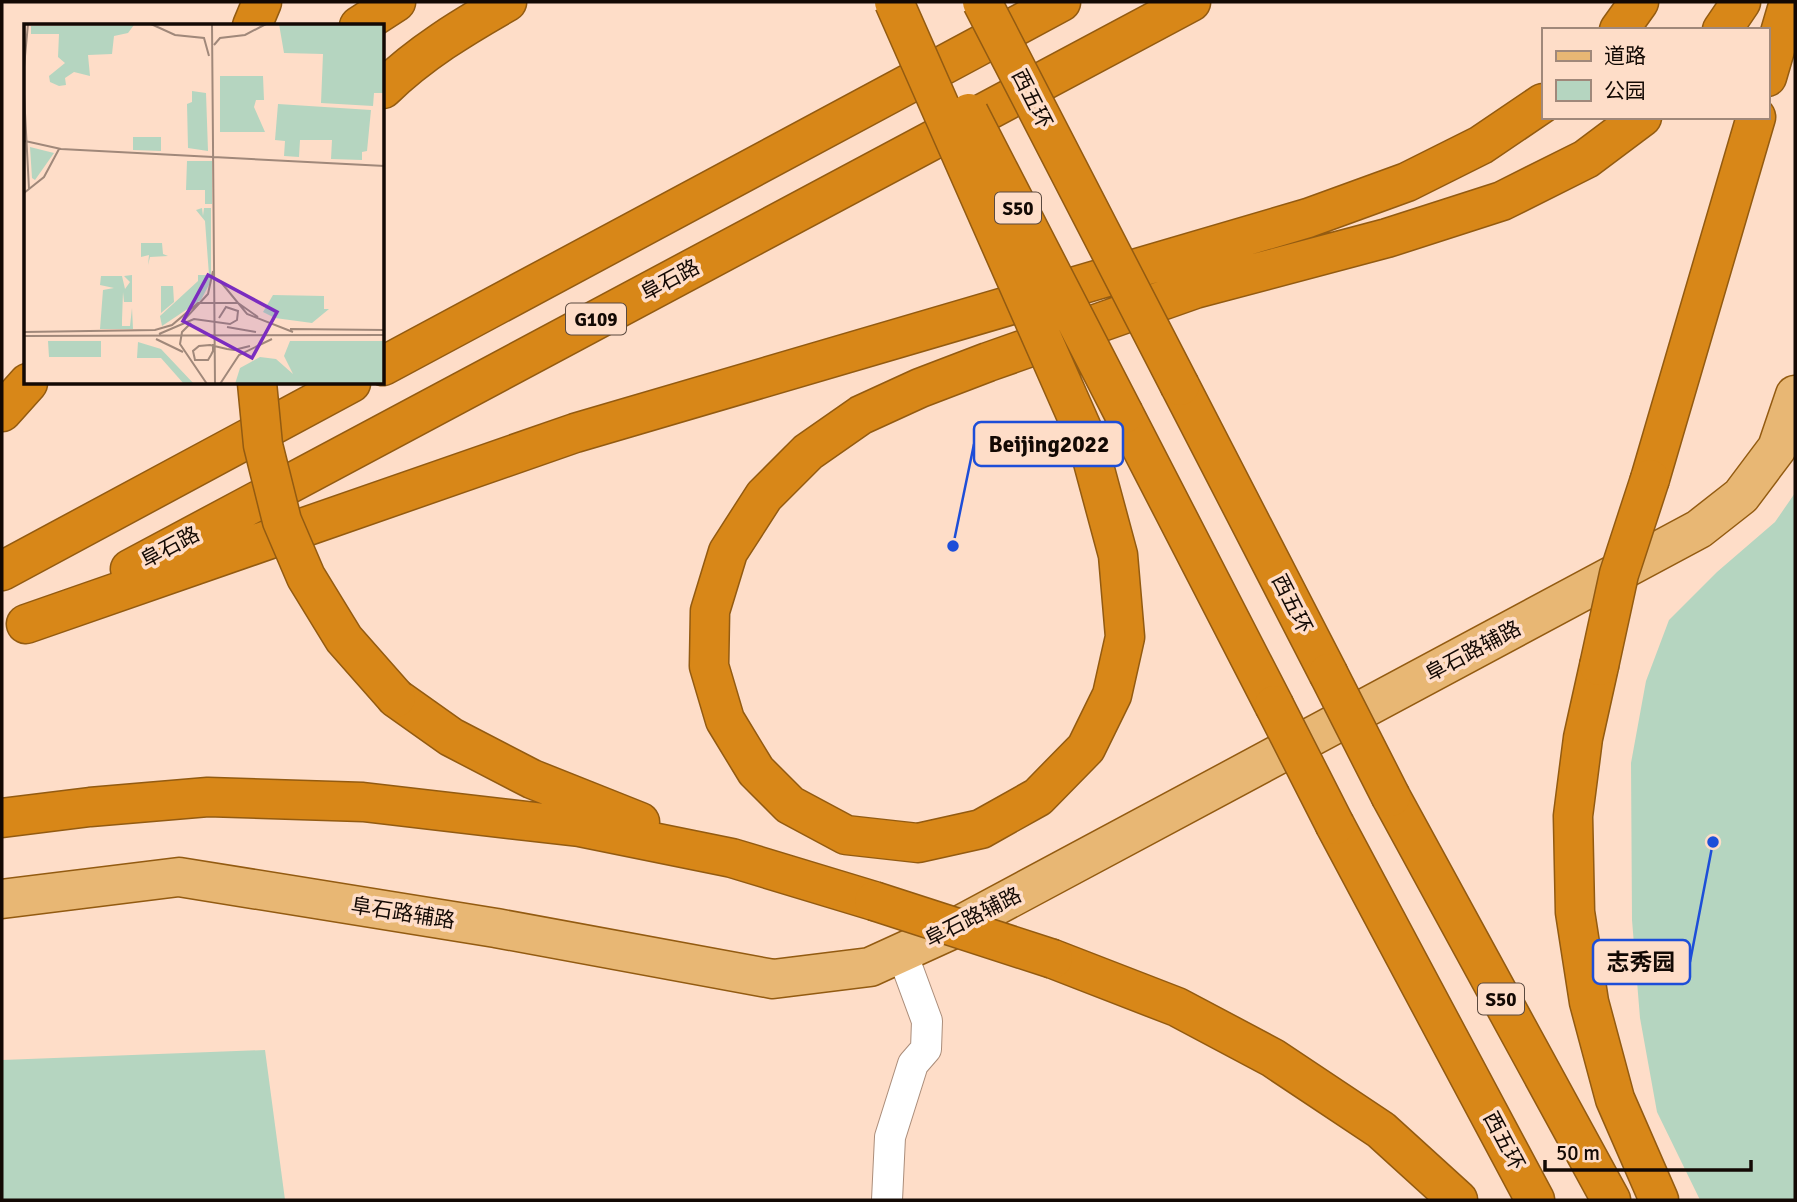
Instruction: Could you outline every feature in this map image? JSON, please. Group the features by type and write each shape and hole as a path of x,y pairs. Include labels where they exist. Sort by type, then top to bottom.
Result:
{"highway":[{"path":"253,24 262,2"},
{"path":"362,24 396,2"},
{"path":"385,87 401,71 460,28 507,2"},
{"path":"894,2 1044,342 1087,440 1118,555 1125,637 1112,695 1086,748 1038,797 981,829 918,843 846,835 790,805 756,771 725,720 709,666 710,611 728,552 764,495 808,452 861,415 920,388 988,362 1044,342 1195,289 1387,238 1502,201 1586,159 1639,119"},
{"name":"西五环","path":"912,2 1335,825 1535,1200"},
{"name":"西五环","path":"982,2 1391,797 1611,1200"},
{"path":"1007,2 1180,386"},
{"path":"385,365 1061,2"},
{"name":"阜石路","path":"14,631 1191,2"},
{"path":"1620,28 1639,2"},
{"path":"1723,28 1741,2"},
{"path":"1769,70 1789,2"},
{"path":"14,631 575,433 1308,218 1407,182 1480,145 1542,104"},
{"path":"1659,1200 1615,1099 1589,1002 1575,912 1573,816 1583,738 1619,574 1650,479 1755,119"},
{"path":"2,412 26,385"},
{"path":"257,385 263,445 282,520 306,577 344,639 396,698 451,737 532,779 732,858 1053,959 1177,1007 1273,1058 1381,1130 1458,1200"},
{"path":"2,571 347,385"},
{"path":"2,818 89,807 208,797 363,802 579,827 732,858"}],"main road":[{"name":"阜石路辅路","path":"2,899 179,877 509,931 773,979 870,967 949,931 1699,529 1741,496 1777,448 1795,395"}],"street":[{"path":"887,1200 890,1137 913,1064 926,1049 927,1035 927,1021 902,953"}],"green space":[{"path":"1795,493 1795,1200 1700,1200 1657,1112 1640,1018 1632,920 1631,763 1646,681 1669,620 1717,572 1775,522"},
{"path":"265,1050 285,1200 2,1200 2,1060"}],"place":[{"name":"Beijing2022","path":"953,546"},
{"name":"志秀园","path":"1713,842"}]}
